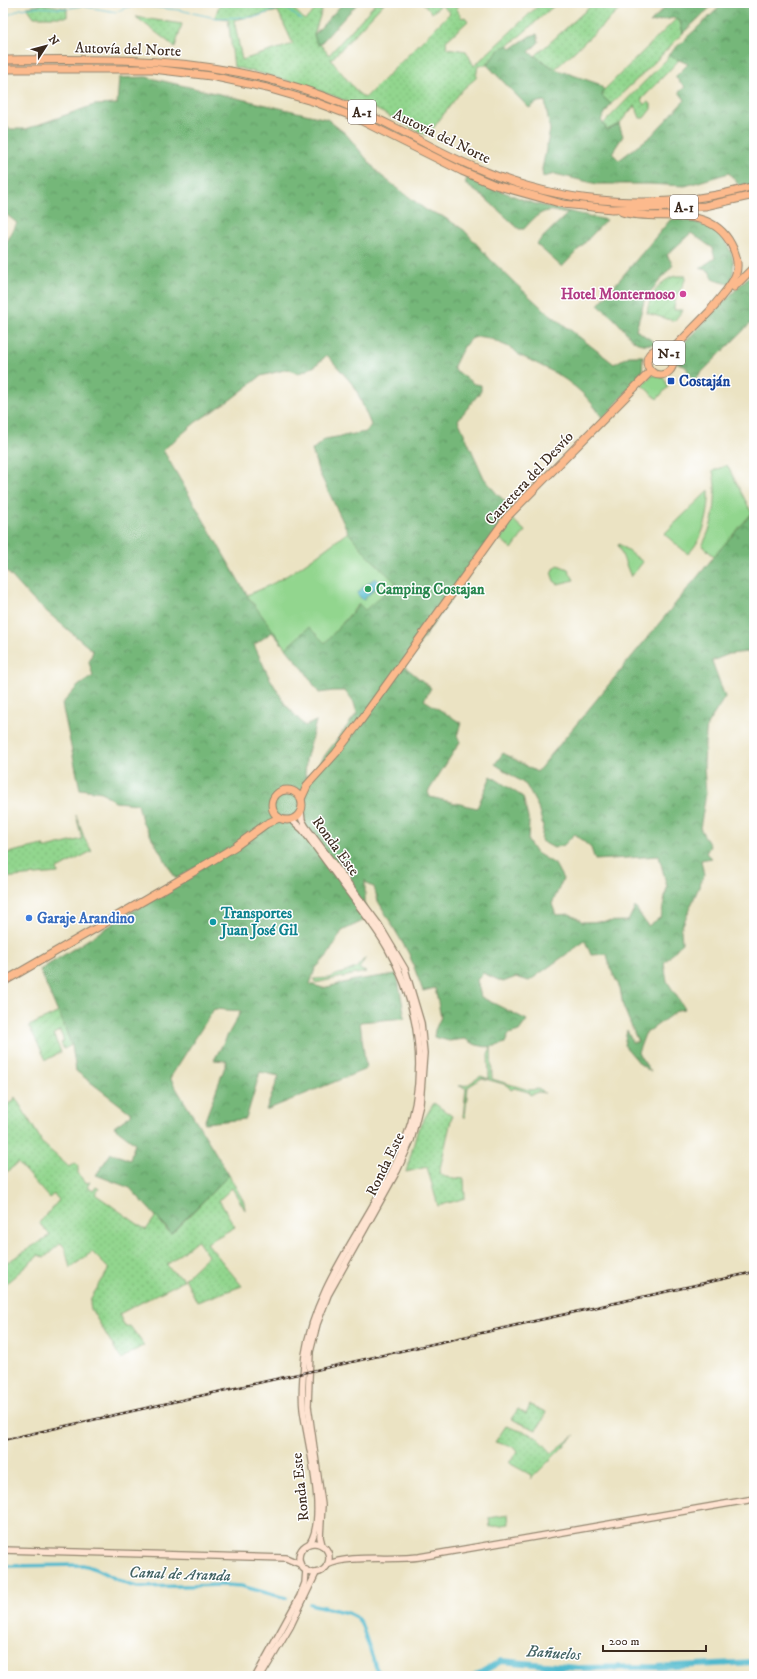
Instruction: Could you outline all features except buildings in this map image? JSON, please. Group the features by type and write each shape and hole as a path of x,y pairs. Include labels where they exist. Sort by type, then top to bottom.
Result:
{"highway":[{"name":"Autovía del Norte","path":"3,60 142,60 192,65 235,72 287,84 344,104 478,169 523,186 576,198 607,201 651,202 711,196 754,186"},
{"name":"Autovía del Norte","path":"3,69 153,69 211,76 267,88 315,102 352,116 462,171 495,185 552,202 612,210 705,206 754,195"},
{"path":"711,196 736,189 754,180"},
{"path":"612,210 627,214 695,218 711,223 723,232 734,250 737,274 732,284 712,308"},
{"name":"N-1","path":"669,353 754,267"},
{"name":"N-1","path":"662,348 669,353 673,359 673,364 668,372 658,375 650,371 647,365 647,360 652,351 662,348"},
{"name":"Carretera del Desvío","path":"301,799 308,784 336,753 359,723 507,517 650,371"},
{"name":"Carretera del Desvío","path":"294,791 308,784"},
{"name":"N-1","path":"266,824 273,809 273,801 277,794 285,790 294,791"},
{"path":"294,791 301,799"},
{"name":"N-1","path":"301,799 301,812"},
{"path":"273,809 279,818 292,820 301,812"},
{"name":"N-1","path":"3,982 182,879 231,849 266,824 279,818"}],"main road":[{"name":"Ronda Este","path":"301,812 302,820 306,827 379,925 405,969 421,1023 424,1053 420,1104 411,1140 398,1172 328,1295 317,1324 310,1352 308,1406 322,1506 320,1537 322,1545"},
{"name":"Ronda Este","path":"292,820 303,830 386,945 400,972 410,998 416,1026 419,1054 415,1104 406,1139 393,1169 324,1293 308,1338 303,1378 303,1407 315,1482 317,1515 314,1535 310,1543"},
{"path":"286,1558 300,1551 304,1546 310,1543 322,1545 328,1553 343,1559 391,1560 419,1557 754,1499"},
{"path":"3,1550 286,1558 300,1564 306,1570 316,1573"},
{"path":"300,1551 300,1564"},
{"path":"327,1565 328,1553"},
{"path":"261,1676 290,1627 316,1573 324,1569 327,1565 343,1559"},
{"path":"256,1676 293,1610 305,1582 306,1570"}],"green space":[{"path":"40,3 67,8 67,17 34,17 27,7 40,5"},
{"path":"220,3 288,3 305,20 322,3 324,3 314,35 317,44 320,44 329,55 376,3 384,3 331,60 358,93 365,98 450,13 441,5 432,13 423,3 460,3 456,8 462,18 465,17 468,21 446,41 447,48 466,51 474,66 541,3 557,3 513,42 498,51 487,65 478,65 476,78 462,90 431,131 426,135 362,102 359,107 329,94 298,84 234,67 228,19 215,17","holes":["278,11 293,44 242,60 234,20"]},
{"path":"343,3 358,3 320,44 317,44 314,35"},
{"path":"594,3 627,3 555,69 535,56"},
{"path":"669,3 715,3 683,33 680,21 673,18 650,23"},
{"path":"724,3 754,3 754,204 729,173 685,186 597,184 555,174 543,177 542,169 550,130 545,101 538,102 529,108 487,65 498,51 507,45 512,48 530,36 537,34 539,42 529,52 555,69 599,84 604,90 602,96 611,104 601,120 607,130 619,124 623,136 612,153 619,160 651,136 685,100 679,92 685,87 675,77 688,64 668,55"},
{"path":"136,17 182,24 175,47"},
{"path":"676,19 680,21 683,33 611,104 602,96 604,90"},
{"path":"668,55 679,60 641,100 644,105 648,102 651,104 651,109 644,118 640,118 635,105 619,124 607,130 603,124 667,59"},
{"path":"146,77 327,119 346,134 379,174 426,210 442,216 464,230 490,259 541,307 614,364 629,356 643,356 642,374 603,419 586,397 566,380 556,373 519,355 509,347 488,338 480,337 469,341 465,346 453,368 474,384 481,385 481,391 458,420 484,478 497,494 514,509 404,666 431,688 424,700 461,723 457,736 460,742 428,792 430,797 477,808 491,776 523,797 529,822 528,841 535,852 555,864 563,879 552,904 556,915 570,914 583,922 628,921 635,907 648,926 661,917 667,887 659,856 595,860 591,848 575,834 564,845 554,848 541,841 543,826 538,807 526,785 495,764 503,753 537,772 726,542 752,513 754,517 754,659 751,660 748,652 729,654 712,661 725,697 707,725 705,743 704,767 706,794 700,828 710,846 706,853 711,858 701,860 704,875 681,929 682,943 664,963 667,981 685,1009 678,1010 645,1034 638,1053 651,1072 641,1065 624,1045 627,1030 632,1042 638,1042 623,1006 620,988 610,968 607,954 591,955 585,941 529,981 516,977 503,982 483,973 477,980 481,997 527,1020 519,1031 509,1034 505,1043 484,1047 465,1039 449,1041 434,1037 435,1030 441,1017 435,988 423,991 409,954 378,901 374,887 368,885 365,880 365,920 342,931 328,955 315,969 310,984 323,988 355,980 397,974 405,1018 360,1022 366,1069 266,1110 279,1076 260,1072 246,1119 204,1123 227,1061 214,1060 241,1011 214,1009 170,1078 229,1175 171,1233 130,1188 96,1175 111,1153 130,1160 135,1143 114,1127 132,1114 76,1071 72,1046 40,970 228,851 205,861 176,879 142,821 138,804 115,802 102,792 80,789 62,704 78,686 93,676 89,662 93,651 33,600 3,567 3,249 17,223 3,212 3,122 9,129 26,129 94,105 117,104 119,78","holes":["327,355 355,387 371,425 366,432 325,439 312,450 318,470 348,532 367,556 365,610 360,604 325,642 309,627 286,647 247,595 163,450 196,422 230,400 261,376 288,369 298,374 315,366","272,632 304,670 319,693 345,691 354,703 357,713 313,771 305,777 306,760 316,721 305,726 285,704 268,675 254,645"]},
{"path":"467,178 532,203 606,220 562,267 536,244 569,212 563,213 549,211 541,213 524,229 519,229 485,198 465,184"},
{"path":"671,219 697,223 712,229 718,234 724,240 731,253 734,266 732,275 729,284 714,280 709,271 700,268 715,258 713,251 714,249 691,233 667,255 673,265 645,298 636,330 657,344 642,344 634,341 614,319 598,305"},
{"path":"754,271 754,320 693,381 686,367 676,362 675,356 677,350"},
{"path":"675,276 686,276 674,305 674,310 683,310 674,321 647,313 650,301 656,290 669,278"},
{"path":"655,375 664,378 668,387 657,399 642,385 651,376"},
{"path":"727,465 752,513 714,556 702,546 713,519 715,491 713,471"},
{"path":"709,490 705,524 698,541 688,554 664,534"},
{"path":"511,518 525,531 512,549 497,536"},
{"name":"Camping Costajan","path":"348,532 368,556 396,583 365,610 359,604 325,643 309,627 286,648 247,595 274,583 287,575 312,559"},
{"path":"619,544 643,562 631,577 618,545"},
{"path":"558,565 568,569 574,580 558,584 554,581 551,572"},
{"path":"76,815 85,840 92,851 57,869 58,873 3,878 3,854 43,845 44,848 47,848 82,839"},
{"path":"366,957 359,969 366,972 315,983 314,979 328,978 356,968"},
{"path":"59,1012 71,1045 64,1049 61,1043 64,1041 60,1031 53,1034 61,1052 46,1060 29,1026"},
{"path":"491,1047 492,1079 529,1090 538,1089 545,1093 538,1092 530,1095 528,1092 514,1088 511,1090 507,1085 482,1078 468,1087 465,1117 463,1117 466,1088 459,1086 467,1085 481,1076 489,1079 488,1055"},
{"path":"15,1097 41,1142 69,1167 74,1163 78,1166 78,1174 86,1183 90,1182 87,1187 93,1191 96,1187 99,1189 95,1194 146,1230 156,1216 167,1230 172,1233 229,1175 244,1202 245,1210 232,1188 219,1200 235,1227 207,1243 242,1286 197,1302 185,1278 208,1256 197,1240 167,1265 173,1272 184,1279 183,1281 119,1314 125,1327 130,1326 144,1345 121,1359 91,1309 91,1298 109,1269 92,1252 70,1268 65,1248 61,1243 44,1258 39,1255 3,1286 3,1257 8,1262 50,1235 39,1223 59,1200 54,1194 49,1198 18,1163 3,1175 3,1106 13,1102"},
{"path":"434,1103 452,1116 439,1173 445,1177 464,1179 465,1198 438,1206 427,1167 406,1172 418,1129"},
{"path":"530,1405 546,1412 542,1422 536,1430 511,1419 518,1409 526,1414"},
{"path":"506,1426 536,1436 552,1453 575,1435 531,1479 531,1475 509,1463 517,1452 513,1447 495,1442"},
{"path":"508,1515 509,1524 490,1527 489,1518"}],"water":[{"name":"Camping Costajan","path":"375,578 380,584 363,600 357,594"}],"waterway":[{"path":"70,8 81,6 116,12 127,7 144,6 179,10 216,18 256,17 283,7 301,19"},
{"path":"3,14 11,14 20,9 35,7 68,9"},
{"name":"Canal de Aranda","path":"3,1564 7,1566 83,1565 124,1583 138,1587 241,1586 286,1598"},
{"name":"Canal de Aranda","path":"310,1604 348,1613 356,1617 361,1623 379,1676"},
{"name":"Bañuelos","path":"475,1676 501,1661 578,1668 657,1667 754,1662"}],"railway":[{"path":"3,1440 754,1272"}],"place":[{"name":"Hotel Montermoso","path":"683,294"},
{"name":"Costaján","path":"671,381"},
{"name":"Camping Costajan","path":"368,589"},
{"name":"Garaje Arandino","path":"29,918"},
{"name":"Transportes Juan José Gil","path":"213,922"}]}
